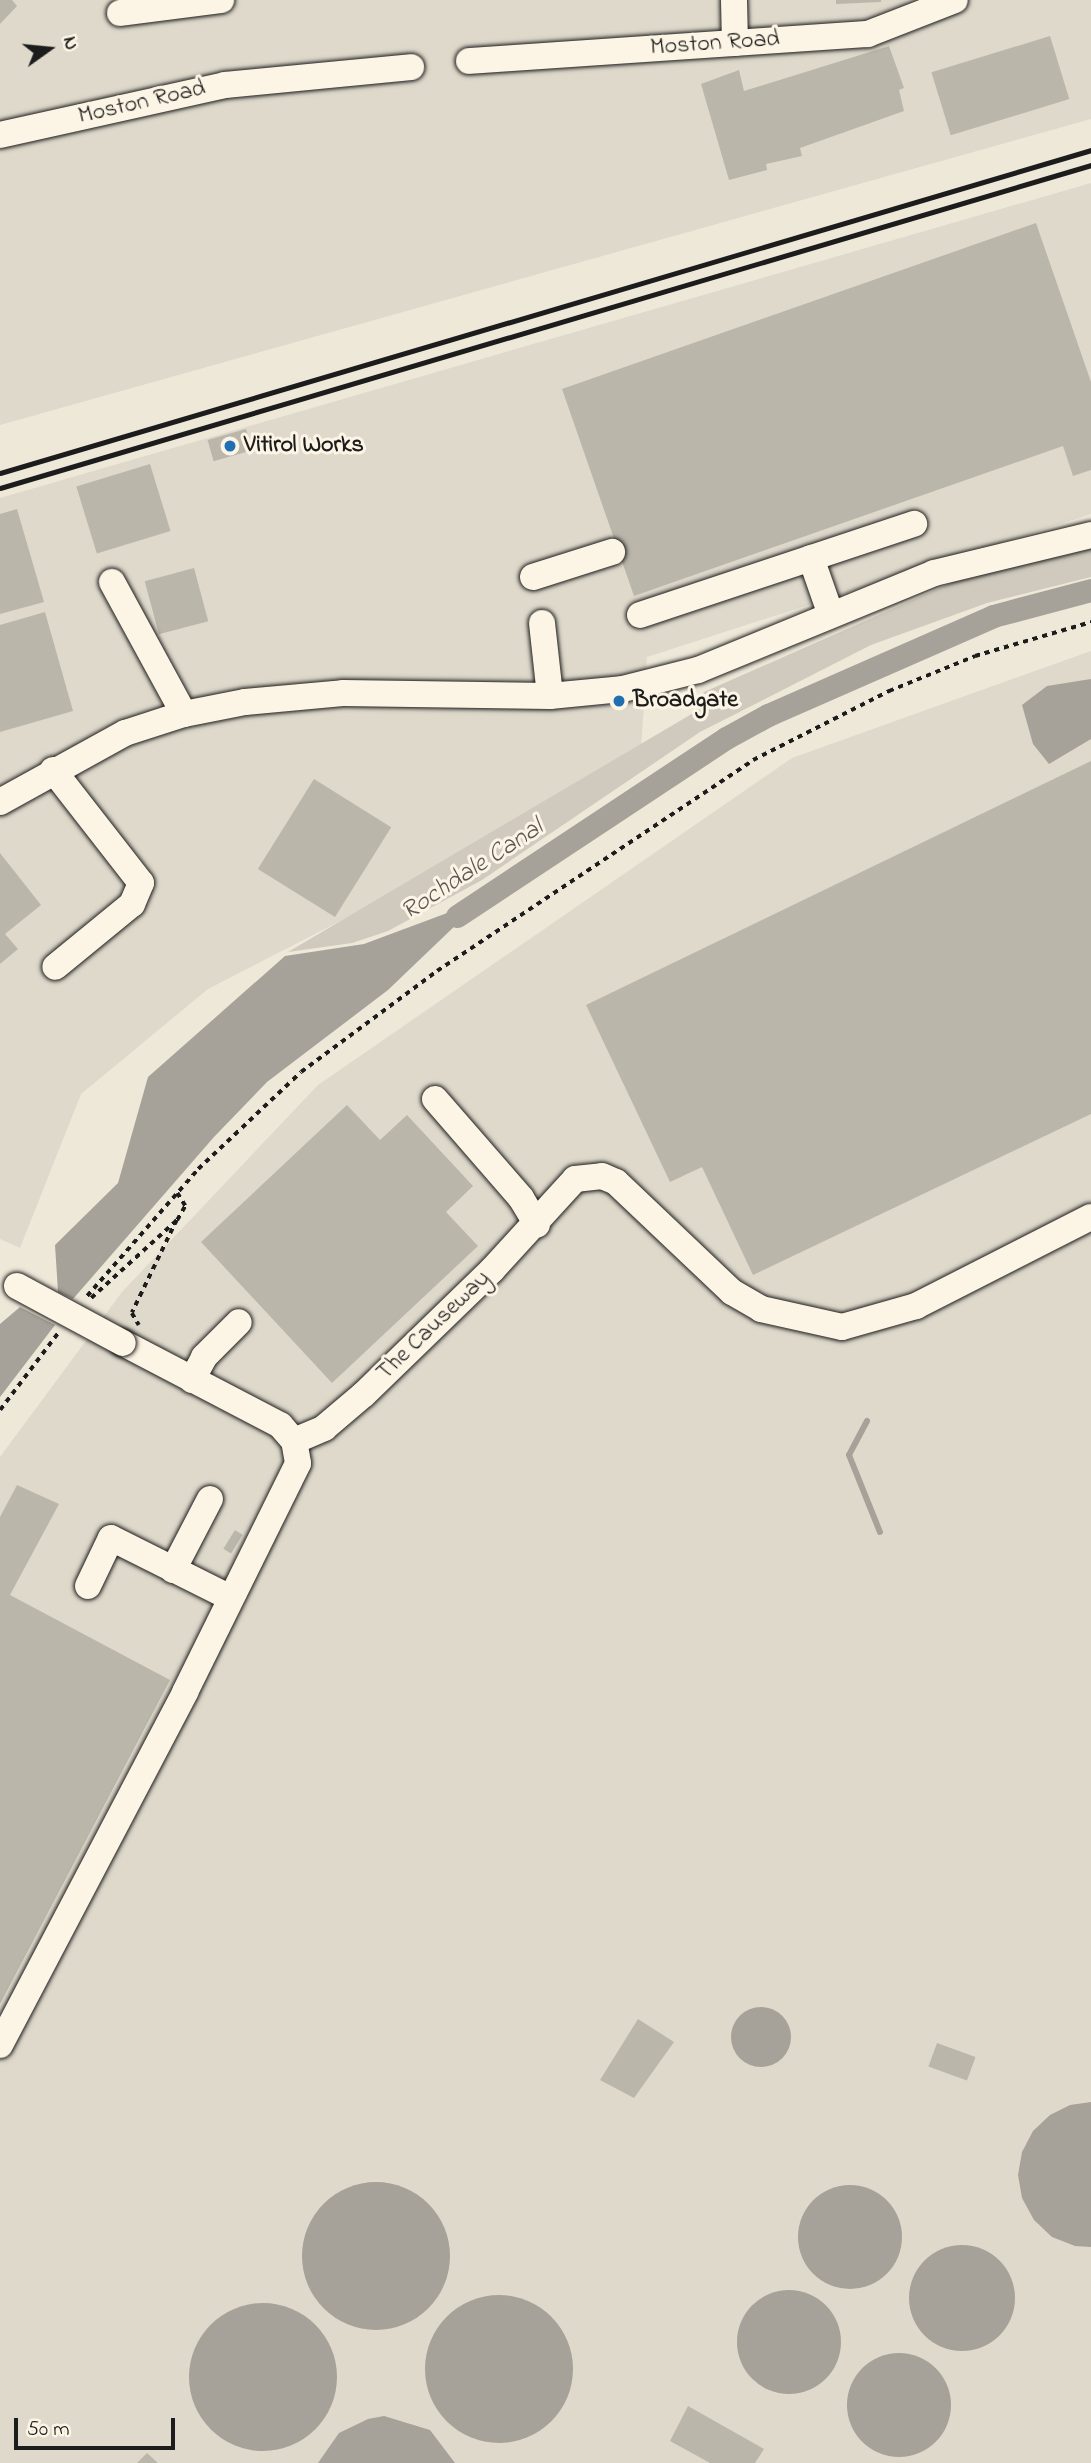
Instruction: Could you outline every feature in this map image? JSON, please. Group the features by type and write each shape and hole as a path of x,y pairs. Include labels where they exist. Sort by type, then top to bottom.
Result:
{"street":[{"path":"120,13 221,0"},
{"path":"734,0 734,43"},
{"name":"Moston Road","path":"469,61 868,34 955,0"},
{"name":"Moston Road","path":"0,135 225,85 411,66"},
{"path":"640,615 914,524"},
{"path":"0,802 53,770 124,733 184,714 245,702 343,694 550,696 623,689 698,670 934,573 1091,536"},
{"path":"533,577 612,552"},
{"path":"811,558 831,615"},
{"path":"112,582 184,714"},
{"path":"542,623 550,696"},
{"path":"53,770 141,883 132,904 55,967"},
{"path":"436,1099 521,1198 537,1225"},
{"name":"The Causeway","path":"294,1441 324,1428 364,1394 537,1225 563,1197 575,1179 602,1176 616,1182 732,1292 761,1309 842,1327 916,1306 1091,1217"},
{"path":"0,2045 298,1463 294,1441 280,1425 9,1281"},
{"path":"192,1380 204,1357 240,1322"},
{"path":"173,1570 209,1499"},
{"path":"88,1586 111,1538 231,1598"}],"path":[{"path":"177,1220 96,1297 85,1298 177,1193 301,1072 437,971 753,760 889,691 975,656 1091,622"},
{"path":"126,1345 141,1322 132,1313 186,1206 177,1193"},
{"path":"0,1410 64,1326"}],"shaded area":[{"path":"0,0 1091,0 1091,119 0,425"},
{"path":"1091,183 1091,514 647,657 641,750 465,857 208,989 81,1094 20,1248 0,1239 0,498"},
{"path":"1091,545 1091,577 987,603 871,645 700,732 482,880 388,931 352,943 288,952 695,712 704,692 976,572"},
{"path":"1091,651 1091,2463 0,2463 0,1457 122,1292 318,1085 792,758"},
{"path":"1091,679 1091,739 1049,764 1033,744 1022,705 1047,686"},
{"path":"482,900 388,990 267,1082 214,1137 73,1299 58,1292 55,1245 118,1183 148,1077 285,956 364,944"},
{"path":"20,1307 55,1325 0,1397 0,1324"},
{"path":"761,2007 778,2012 786,2020 791,2037 786,2054 778,2062 761,2067 744,2062 736,2054 731,2037 736,2020 744,2012"},
{"path":"1091,2102 1091,2247 1075,2246 1052,2237 1034,2220 1022,2198 1018,2175 1022,2152 1033,2131 1050,2115 1070,2105"},
{"path":"376,2182 404,2187 429,2203 445,2228 450,2256 445,2284 429,2309 404,2325 376,2330 348,2325 323,2309 307,2284 302,2256 307,2228 323,2203 348,2187"},
{"path":"850,2185 870,2189 887,2200 898,2217 902,2237 898,2257 887,2274 870,2285 850,2289 830,2285 813,2274 802,2257 798,2237 802,2217 813,2200 830,2189"},
{"path":"962,2245 982,2249 999,2261 1011,2278 1015,2298 1011,2318 999,2335 982,2347 962,2351 942,2347 925,2335 913,2318 909,2298 913,2278 925,2261 942,2249"},
{"path":"789,2290 809,2294 826,2305 837,2322 841,2342 837,2362 826,2379 809,2390 789,2394 769,2390 752,2379 741,2362 737,2342 741,2322 752,2305 769,2294"},
{"path":"499,2295 527,2300 552,2316 568,2341 573,2369 568,2397 552,2422 527,2438 499,2443 471,2438 446,2422 430,2397 425,2369 430,2341 446,2316 471,2300"},
{"path":"263,2303 291,2308 316,2324 332,2349 337,2377 332,2405 316,2430 291,2446 263,2451 235,2446 210,2430 194,2405 189,2377 194,2349 210,2324 235,2308"},
{"path":"899,2353 919,2357 936,2368 947,2385 951,2405 947,2425 936,2442 919,2453 899,2457 879,2453 862,2442 851,2425 847,2405 851,2385 862,2368 879,2357"},
{"path":"384,2416 430,2430 455,2463 318,2463 339,2433 368,2419"}],"building":[{"path":"0,0 12,0 17,6 0,24"},
{"path":"836,0 881,0 881,2 836,4"},
{"path":"1050,36 1069,99 951,135 931,72"},
{"path":"889,46 904,88 899,90 904,111 800,148 802,156 766,164 767,170 729,180 701,84 739,70 744,91"},
{"path":"1036,223 1091,382 1091,470 1073,476 1063,446 634,596 562,389"},
{"name":"Vitirol Works","path":"246,429 252,450 214,461 208,440"},
{"path":"150,464 170,531 97,553 76,487"},
{"path":"17,509 44,602 0,614 0,514"},
{"path":"194,568 208,621 159,634 145,581"},
{"path":"45,612 73,711 0,732 0,625"},
{"path":"1091,761 1091,1114 753,1275 702,1167 670,1182 586,1005"},
{"path":"314,779 391,827 335,917 258,869"},
{"path":"0,853 41,905 5,934 18,949 0,964"},
{"path":"347,1105 380,1140 407,1115 473,1186 446,1212 478,1246 332,1383 201,1242"},
{"path":"17,1485 59,1504 10,1595 170,1680 0,2004 0,1517"},
{"path":"235,1530 243,1535 231,1553 223,1549"},
{"path":"638,2019 674,2042 634,2098 600,2080"},
{"path":"937,2043 976,2057 967,2081 928,2066"},
{"path":"688,2406 764,2449 755,2463 710,2463 670,2441"},
{"path":"147,2453 158,2463 137,2463"}],"waterway":[{"name":"Rochdale Canal","path":"457,916 726,738 768,715 993,616 1091,590"},
{"path":"867,1421 849,1455 880,1532"}],"railway":[{"path":"0,473 1091,150"},
{"path":"0,488 1091,165"}],"place":[{"name":"Vitirol Works","path":"230,446"},
{"name":"Broadgate","path":"619,701"}]}
